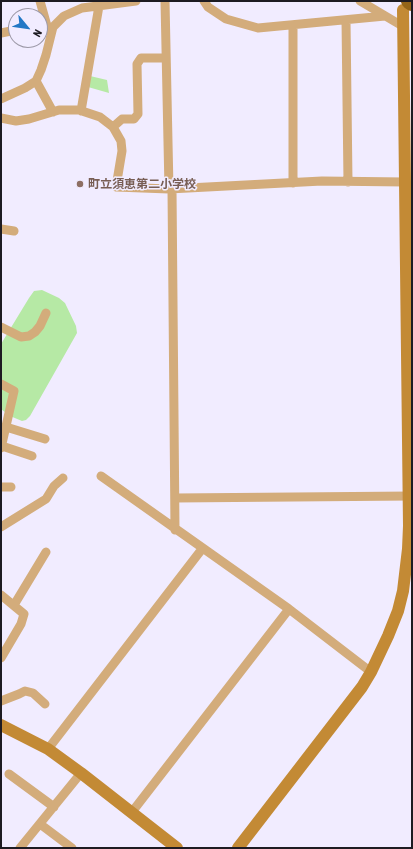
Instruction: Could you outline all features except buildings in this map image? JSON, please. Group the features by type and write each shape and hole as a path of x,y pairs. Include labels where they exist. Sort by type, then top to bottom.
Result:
{"street":[{"path":"48,26 53,27 64,16 82,8 136,1"},
{"path":"165,1 170,189 175,530"},
{"path":"204,1 208,7 226,19 258,28 385,16"},
{"path":"360,1 408,29"},
{"path":"238,848 362,687 371,672 398,612 403,591 408,550 410,496 405,182 408,5"},
{"path":"82,111 99,6"},
{"path":"346,20 348,182"},
{"path":"292,25 292,183"},
{"path":"1,99 36,81 46,55 46,48"},
{"path":"113,127 122,119 134,119 138,114 137,64 141,58 166,58"},
{"path":"36,81 53,112"},
{"path":"1,118 16,121 29,119 59,110 82,111 100,117 113,127 121,141 122,151 116,187 170,189 322,181 405,182"},
{"path":"1,229 14,231"},
{"path":"1,327 20,337 29,336 40,326 46,313"},
{"path":"1,384 14,391 1,447 32,456"},
{"path":"6,427 45,439"},
{"path":"101,476 175,530 289,609 371,672"},
{"path":"1,526 46,499 54,486 63,478"},
{"path":"1,487 11,487"},
{"path":"175,498 410,496"},
{"path":"48,749 202,549"},
{"path":"14,606 46,552"},
{"path":"1,595 24,614 21,624 1,658"},
{"path":"132,812 289,609"},
{"path":"1,701 25,691 33,693 45,704"},
{"path":"1,725 48,749 177,848"},
{"path":"20,848 81,773"},
{"path":"9,774 54,807"},
{"path":"40,824 72,848"}],"green space":[{"path":"90,76 107,80 109,93 88,87"},
{"path":"42,290 59,298 65,303 76,326 77,333 30,416 26,420 22,421 10,416 1,409 1,344 34,291"}],"place":[{"name":"町立須恵第二小学校","path":"80,184"}]}
